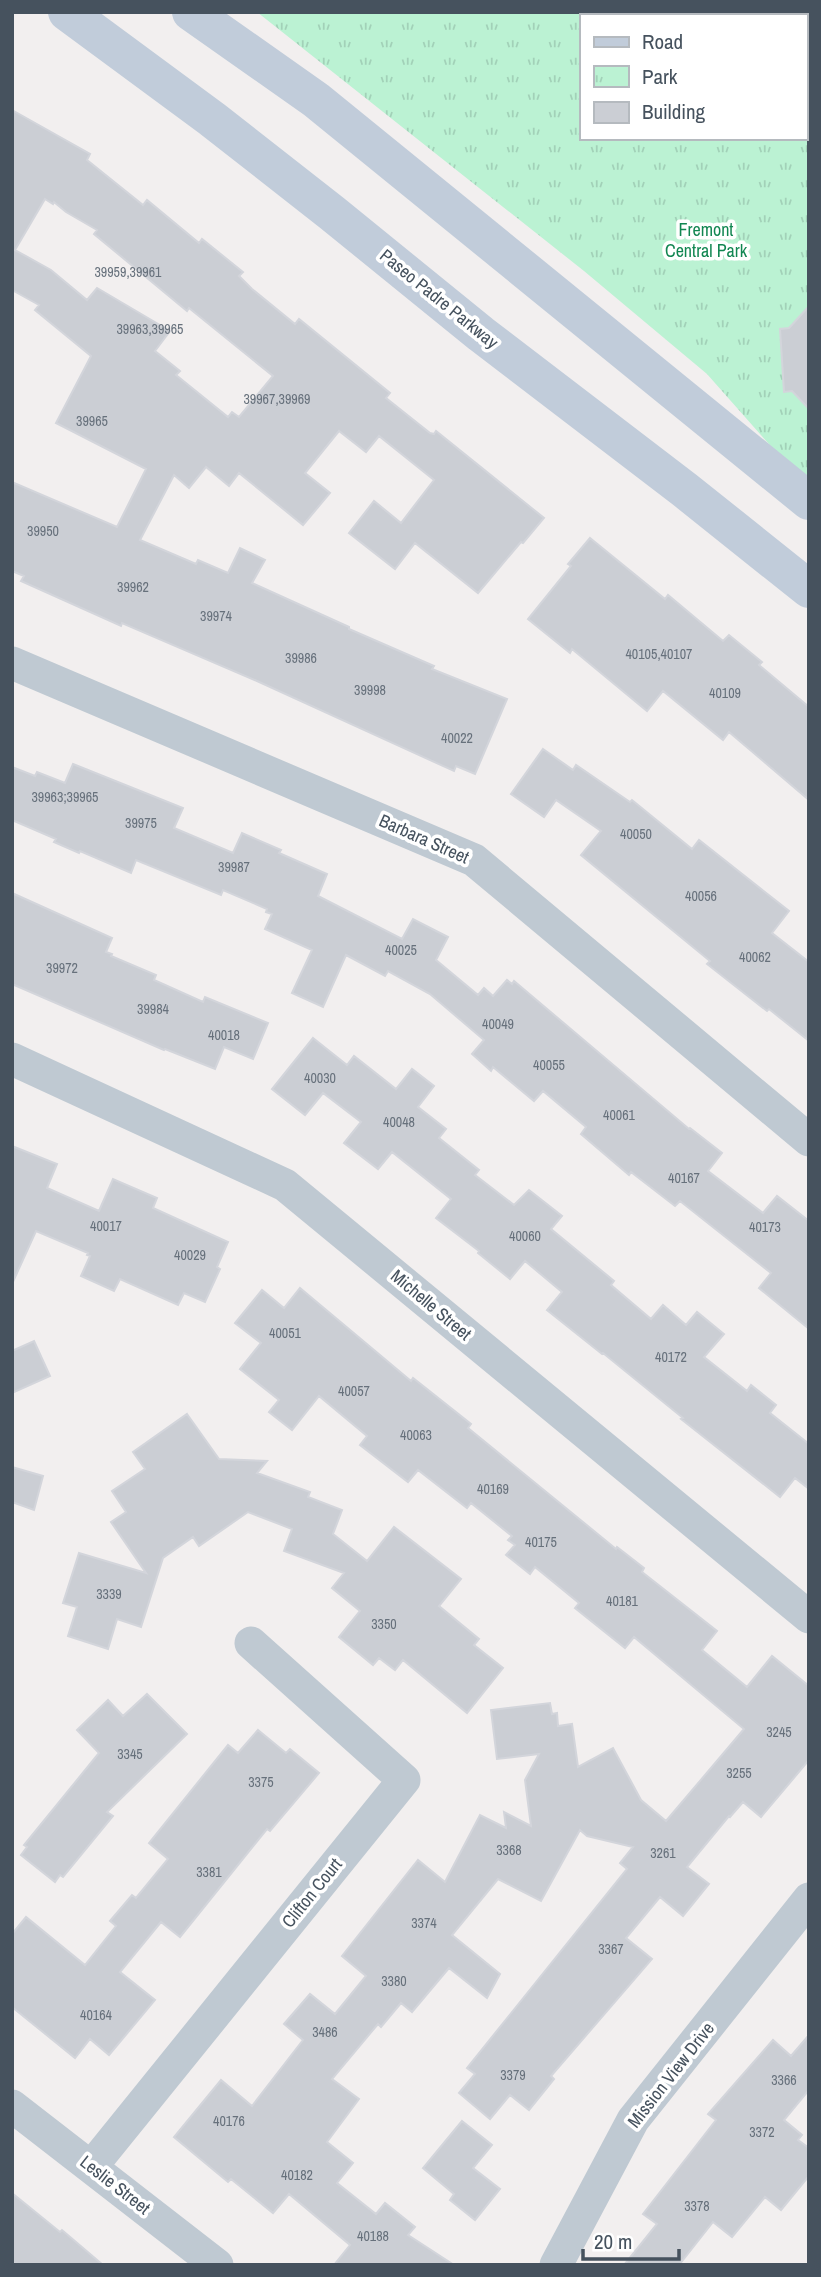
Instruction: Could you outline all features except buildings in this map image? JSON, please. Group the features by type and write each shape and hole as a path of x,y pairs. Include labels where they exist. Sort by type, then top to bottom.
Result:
{"main road":[{"name":"Paseo Padre Parkway","path":"67,12 212,119 809,589"},
{"path":"191,12 316,100 809,501"}],"street":[{"name":"Barbara Street","path":"12,663 474,860 809,1140"},
{"name":"Michelle Street","path":"12,1059 285,1185 809,1617"},
{"name":"Clifton Court","path":"92,2166 404,1780 251,1643"},
{"name":"Mission View Drive","path":"556,2265 633,2120 809,1899"},
{"name":"Leslie Street","path":"12,2106 217,2265"}],"green space":[{"name":"Fremont Central Park","path":"257,12 809,12 809,479 776,452 707,374 584,271"}]}
